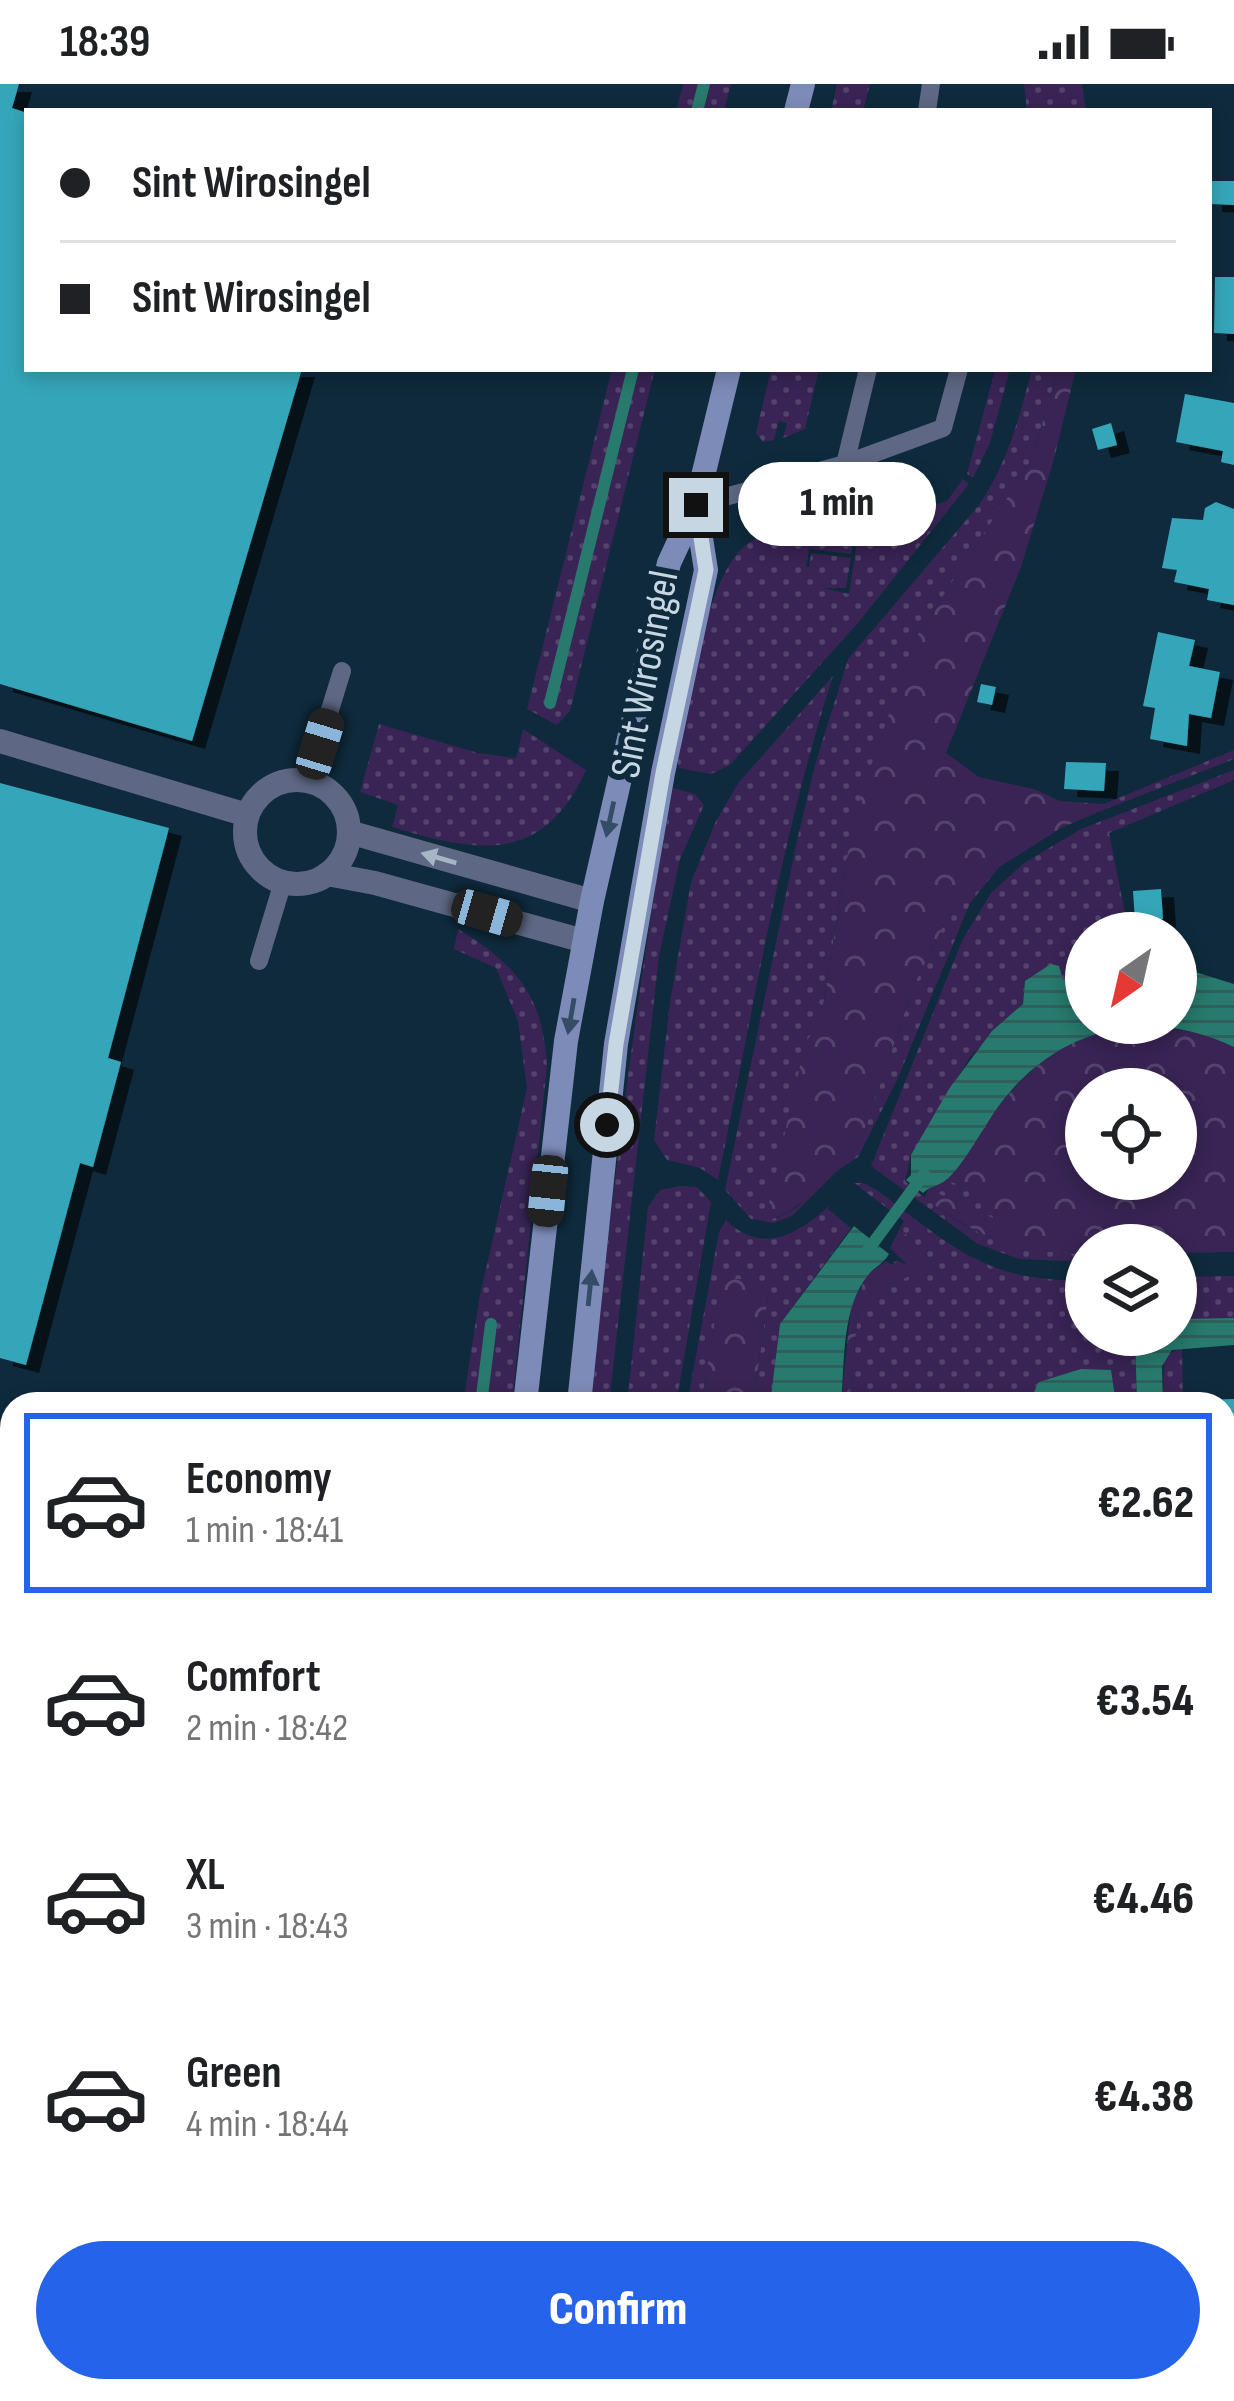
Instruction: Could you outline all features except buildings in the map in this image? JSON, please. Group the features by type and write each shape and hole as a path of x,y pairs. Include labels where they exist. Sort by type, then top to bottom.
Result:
{"main road":[{"name":"Sint Wirosingel","path":"526,1392 566,1041 584,941 669,563 696,505 728,372"},
{"name":"Sint Wirosingel","path":"580,1392 616,1044 663,773 706,570 696,505"},
{"path":"592,901 636,930"},
{"path":"584,941 636,930"}],"street":[{"path":"0,741 247,815"},
{"path":"308,781 338,800 349,832 346,848 327,874 313,881 283,882 255,863 244,832 247,815 264,790 278,783 308,781"},
{"path":"349,832 592,901"},
{"path":"327,874 584,941"}],"lane":[{"path":"845,464 867,372"},
{"path":"696,505 845,464 943,428 957,372"},
{"path":"308,781 342,671"},
{"path":"259,961 283,882"}],"green space":[{"path":"683,84 731,84 725,108 677,108"},
{"path":"837,84 870,84 864,108 832,108"},
{"path":"1024,84 1082,84 1086,108 1027,108"},
{"path":"611,372 654,372 570,711 557,725 527,709"},
{"path":"770,372 818,372 805,429 783,438 787,423 779,421 774,440 763,442 756,433"},
{"path":"994,372 1009,372 990,443 973,478 967,474"},
{"path":"1031,372 1057,372 1032,460 915,639 864,789 847,856 821,1019 805,1045 776,1219 797,1207 864,1132 914,985 960,892 1005,860 970,903 898,1078 858,1157 792,1216 773,1223 751,1219 725,1190 798,836 848,659 979,505 1017,422"},
{"path":"1057,372 1075,372 1021,567 946,753 979,777 1034,789 1060,801 1104,804 1106,809 1061,828 960,892 914,985 864,1132 807,1198 765,1221 805,1044 821,1019 847,856 863,789 915,639 1032,460"},
{"path":"963,479 969,484 858,623 730,765 711,774 679,768 701,641 721,580 734,557 750,542 775,530 858,509 851,554 809,549 806,567 811,553 851,558 846,588 823,588 849,594 862,508 865,515 889,507 893,516 947,501"},
{"path":"833,676 783,863 718,1180 700,1168 667,1160 654,1140 670,1002 691,882 716,821 739,782"},
{"path":"379,724 478,753 516,758 523,729 586,770 550,823 528,837 480,845 423,836 392,827 398,805 360,792"},
{"path":"1234,750 1234,759 1106,809 1104,804"},
{"path":"1234,770 1234,780 1109,833 1125,912 1065,912 1065,980 1058,966 1025,981 1023,1003 970,1057 911,1155 905,1181 968,1227 1009,1244 1065,1253 1065,1261 1019,1259 978,1244 871,1166 962,941 991,893 1024,863 1081,829"},
{"path":"673,788 695,794 704,805 680,859 659,956 610,1392 591,1392 616,1172"},
{"path":"458,929 511,970 533,1001 544,1041 547,1066 513,1392 465,1392 479,1300 527,1088 518,1021 496,968 454,949"},
{"path":"1197,1033 1234,1047 1234,1252 1197,1253 1197,1224 1065,1224 1065,1252 1039,1250 982,1234 925,1198 928,1189 995,1219 969,1188 946,1180 1006,1097 1051,1055 1072,1044 1197,1044"},
{"path":"946,1180 969,1188 998,1221 928,1189"},
{"path":"854,1183 878,1191 973,1258 1022,1275 1065,1279 1065,1356 1136,1356 1137,1392 850,1392 858,1312 865,1298 933,1264 900,1228 904,1221"},
{"path":"697,1187 711,1202 678,1392 628,1392 648,1207 660,1190"},
{"path":"830,1205 828,1209 851,1228 780,1324 772,1392 755,1392 768,1297 721,1288 703,1392 689,1392 719,1232 726,1220 740,1231 767,1239 805,1225"},
{"path":"900,1228 933,1264 865,1298 858,1312 850,1392 842,1392 851,1305 868,1274 886,1261 907,1265 890,1248"},
{"path":"1234,1276 1234,1318 1197,1319 1197,1277"},
{"path":"733,1279 754,1279 768,1297 755,1392 703,1392 721,1287"},
{"path":"1182,1356 1183,1392 1163,1392 1164,1357"}],"shaded area":[{"path":"1051,964 1059,966 1065,979 1065,1044 1072,1044 1024,1077 953,1174 923,1193 906,1180 911,1175 911,1155 949,1089 992,1031 1023,1004 1025,981"},
{"path":"1197,973 1234,984 1234,1047 1197,1034"},
{"path":"854,1226 889,1254 869,1274 853,1302 842,1392 772,1392 780,1324"},
{"path":"1234,1318 1234,1345 1197,1348 1197,1319"},
{"path":"1136,1356 1168,1356 1162,1366 1163,1392 1137,1392"},
{"path":"1081,1369 1111,1370 1114,1392 1034,1392 1039,1382"}],"waterway":[{"path":"698,108 704,84"},
{"path":"550,703 632,372"},
{"path":"865,1254 924,1174"},
{"path":"482,1392 491,1324"}],"route":[{"path":"607,1125 616,1044 663,773 706,570 696,505"}]}
